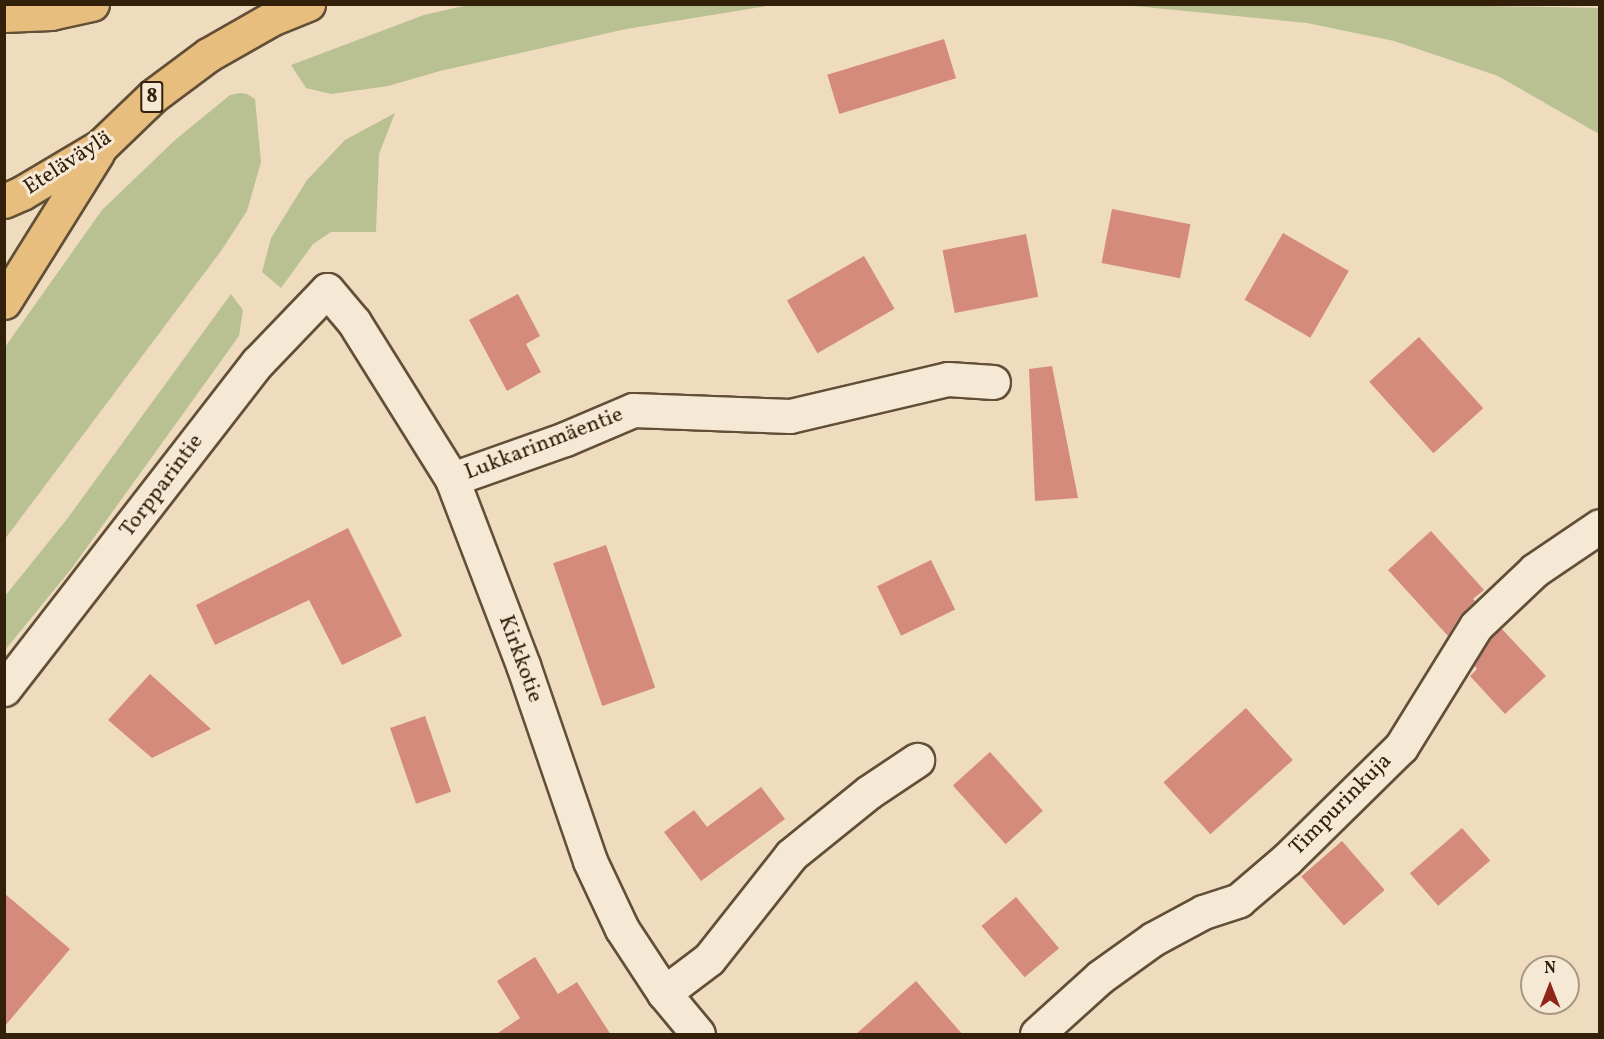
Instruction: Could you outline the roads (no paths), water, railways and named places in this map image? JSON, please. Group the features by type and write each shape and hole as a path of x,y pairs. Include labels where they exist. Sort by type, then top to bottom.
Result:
{"highway":[{"path":"4,15 51,13 92,4"},
{"name":"Eteläväylä","path":"4,201 22,194 101,146 153,96 208,55 272,19 308,4"},
{"path":"4,302 101,146"}],"street":[{"name":"Kirkkotie","path":"327,290 354,322 452,479 523,665 591,861 622,929 664,993 698,1035"},
{"name":"Torpparintie","path":"4,689 250,372 327,290"},
{"name":"Lukkarinmäentie","path":"452,479 565,439 633,410 790,416 948,379 993,382"},
{"name":"Timpurinkuja","path":"1036,1035 1100,977 1153,939 1203,912 1239,900 1287,859 1401,747 1476,626 1535,570 1599,526"},
{"path":"664,993 709,959 791,855 869,792 917,760"}]}
